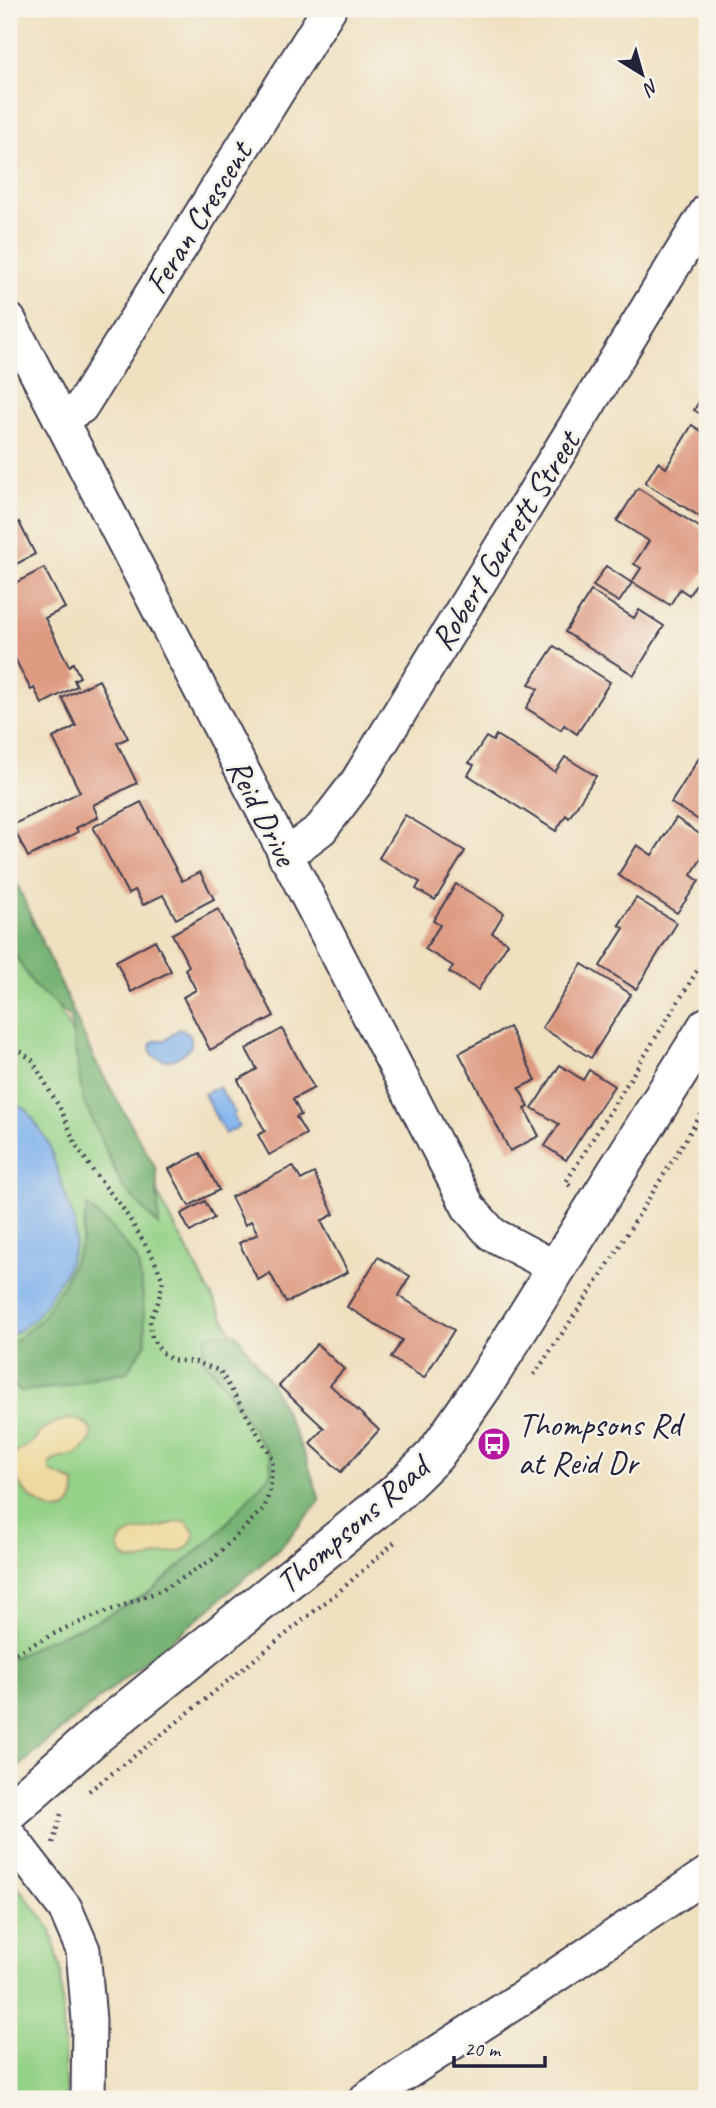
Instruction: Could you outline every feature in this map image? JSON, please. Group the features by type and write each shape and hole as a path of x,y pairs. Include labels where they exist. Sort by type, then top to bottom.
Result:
{"street":[{"name":"Feran Crescent","path":"60,419 81,407 329,9"},
{"name":"Robert Garrett Street","path":"285,856 321,829 356,782 707,211"},
{"name":"Reid Drive","path":"9,320 469,1208 492,1234 556,1268"},
{"name":"Thompsons Road","path":"9,1811 97,1734 396,1493 435,1455 483,1386 707,1027"},
{"path":"9,1835 65,1908 83,1950 89,2020 89,2099"},
{"path":"366,2099 707,1874"}],"path":[{"path":"566,1182 707,955"},
{"path":"9,1043 32,1060 62,1112 75,1143 95,1174 122,1207 154,1259 163,1281 150,1321 152,1338 161,1352 172,1360 196,1363 220,1371 273,1459 270,1490 264,1508 212,1560 162,1590 68,1627 9,1656"},
{"path":"618,1247 707,1105"}],"green space":[{"path":"9,866 93,1057 156,1169 159,1226 122,1186 83,1100 70,1017 34,986 9,945"},
{"path":"9,915 298,1458 9,1756"},
{"path":"87,1206 110,1226 137,1259 142,1285 146,1343 127,1372 62,1387 22,1391 9,1384 9,1346 40,1320 62,1286 81,1245"},
{"path":"236,1333 272,1385 306,1458 320,1501 280,1548 9,1776 9,1660 43,1642 96,1621 150,1592 219,1532 271,1473 270,1456 202,1358 206,1337 211,1334"},
{"path":"9,1875 50,1928 61,1969 66,2099 9,2099"}],"sand":[{"path":"69,1419 83,1422 91,1435 81,1451 50,1463 50,1471 75,1483 73,1501 65,1509 53,1510 40,1504 18,1482 12,1469 13,1458 46,1427"},
{"path":"181,1521 187,1522 195,1533 189,1546 184,1549 138,1561 129,1560 121,1553 120,1540 125,1536"}],"water":[{"path":"182,1029 190,1037 190,1048 168,1060 153,1055 151,1044 156,1040 165,1040"},
{"path":"219,1087 235,1113 233,1115 239,1126 225,1134 204,1094"},
{"path":"9,1100 27,1110 48,1142 75,1224 75,1245 65,1272 46,1303 32,1321 9,1337"}],"building":[{"path":"707,389 707,418 694,410"},
{"path":"692,425 707,435 707,490 704,496 707,498 707,514 704,519 645,483 658,462 666,468"},
{"path":"638,488 707,532 707,576 703,573 689,595 680,589 670,605 632,582 641,568 634,564 649,541 617,521"},
{"path":"19,522 35,554 9,568 9,528"},
{"path":"606,566 632,583 619,602 593,586"},
{"path":"44,568 65,608 45,618 69,666 73,663 80,677 74,680 77,686 42,704 34,688 31,690 9,647 9,586"},
{"path":"591,591 634,618 639,610 664,626 634,675 565,632"},
{"path":"554,646 610,682 577,734 564,725 561,730 526,708 538,689 529,684"},
{"path":"99,680 128,738 117,743 137,783 93,805 98,817 76,828 78,832 28,857 12,825 80,792 53,738 76,726 62,698"},
{"path":"496,735 555,772 565,757 596,776 569,818 566,815 556,831 468,775 474,765 469,763 486,737 493,741"},
{"path":"704,750 707,752 707,825 671,803"},
{"path":"141,802 182,881 200,872 214,899 176,919 163,895 143,905 135,890 128,894 93,827"},
{"path":"405,815 465,851 435,900 416,889 420,882 379,858"},
{"path":"676,818 707,839 707,850 691,875 699,881 677,913 618,875 637,845 652,855"},
{"path":"456,884 504,913 492,933 508,943 478,990 449,972 453,966 425,949 440,925 433,921"},
{"path":"636,898 677,923 636,989 600,966 624,928 619,925"},
{"path":"218,909 274,1016 210,1050 183,997 196,990 185,969 189,966 172,934"},
{"path":"155,940 171,971 131,992 116,961"},
{"path":"582,964 631,994 591,1058 542,1028"},
{"path":"509,1027 536,1080 519,1088 529,1107 525,1109 539,1136 510,1151 459,1053"},
{"path":"282,1029 314,1088 293,1099 301,1115 296,1117 306,1134 269,1155 258,1135 265,1131 238,1080 257,1069 246,1049"},
{"path":"560,1065 583,1080 589,1070 614,1086 566,1160 545,1146 559,1124 532,1108"},
{"path":"200,1153 219,1190 189,1206 169,1169"},
{"path":"293,1166 301,1180 314,1173 334,1214 321,1221 348,1272 286,1303 270,1273 258,1280 239,1243 258,1234 251,1221 245,1225 231,1197"},
{"path":"205,1201 214,1218 190,1232 181,1214"},
{"path":"378,1257 410,1276 399,1296 454,1330 424,1378 391,1358 402,1340 347,1307"},
{"path":"317,1344 344,1369 330,1385 379,1430 341,1472 310,1443 324,1428 279,1386"}],"place":[{"name":"Thompsons Rd at Reid Dr","path":"494,1444"}]}
